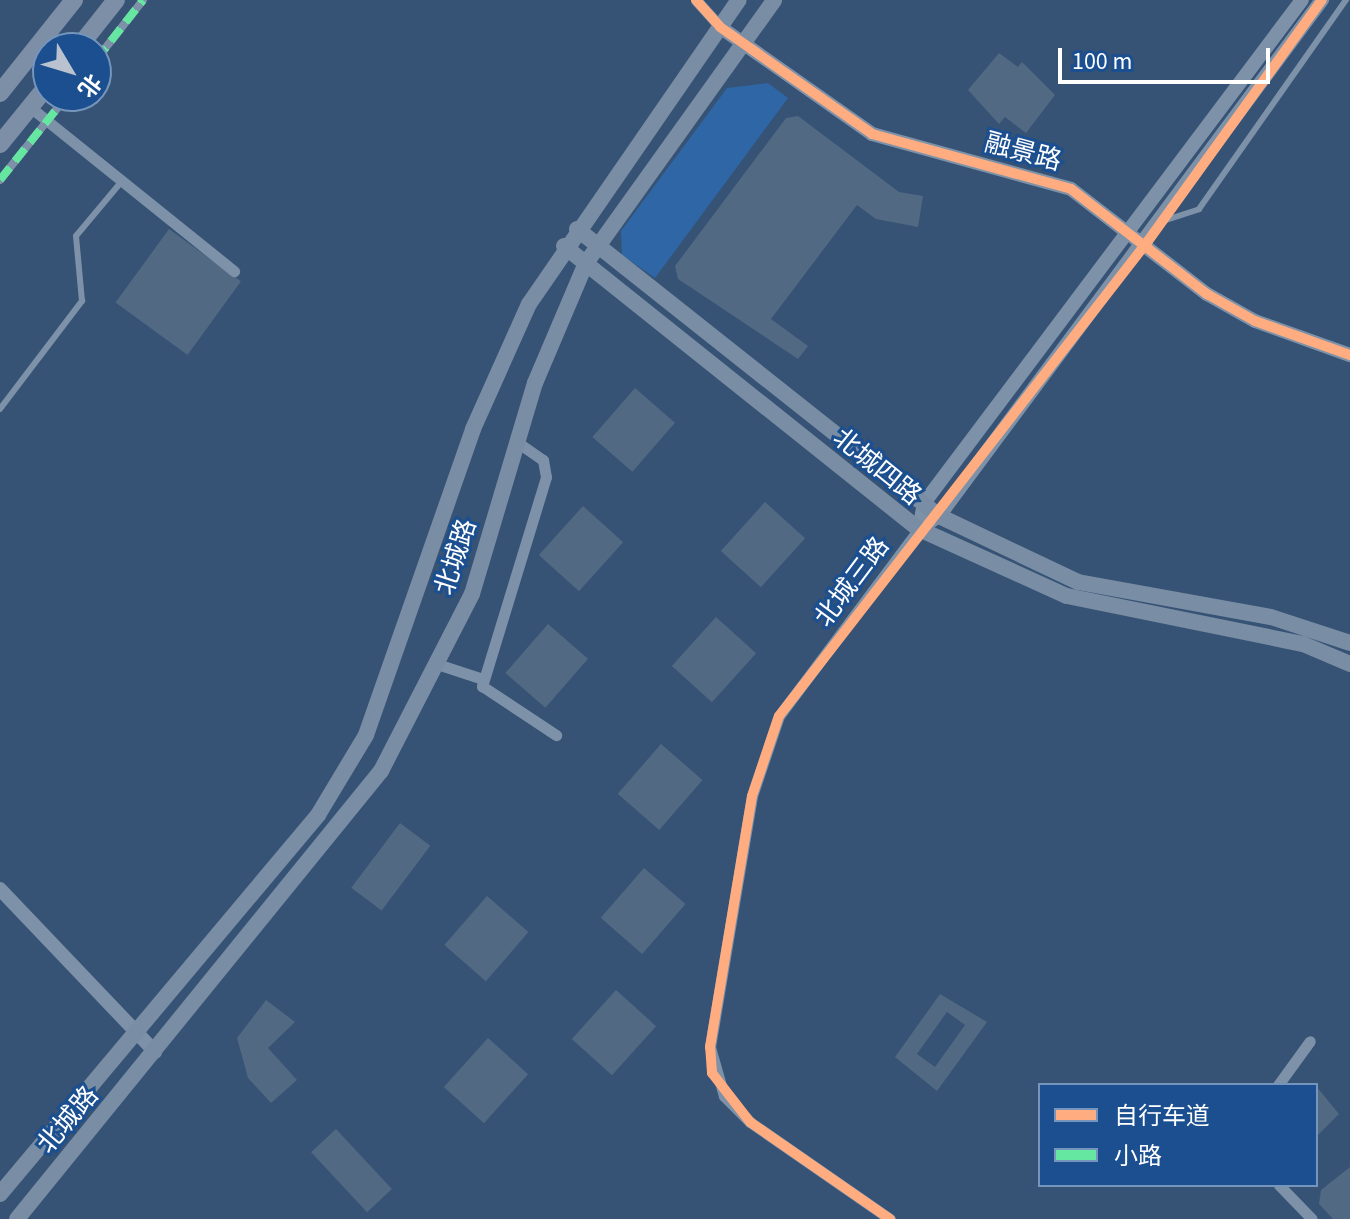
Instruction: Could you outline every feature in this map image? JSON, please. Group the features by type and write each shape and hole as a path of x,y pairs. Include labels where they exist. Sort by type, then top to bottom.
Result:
{"main road":[{"path":"0,93 74,0"},
{"path":"91,32 116,0"},
{"name":"北城路","path":"0,1194 133,1030 318,815 366,735 496,369 564,246 739,0"},
{"name":"北城路","path":"17,1219 339,829 440,665 472,594 517,442 586,263 774,0"},
{"path":"0,144 32,105"},
{"name":"北城四路","path":"577,229 939,516 1078,582 1271,617 1350,643"},
{"name":"北城四路","path":"564,246 919,529 1067,596 1303,644 1350,664"}],"street":[{"path":"112,40 143,0"},
{"path":"696,0 720,27"},
{"name":"北城三路","path":"919,529 924,503 1130,233 1302,0"},
{"name":"北城三路","path":"890,1219 750,1122 724,1096 710,1047 752,796 779,716 919,529 939,516 1163,221 1322,0"},
{"name":"融景路","path":"720,27 872,134 1056,182 1255,321 1350,355"},
{"path":"30,107 234,271"},
{"path":"0,180 54,112"},
{"path":"483,679 546,477 543,460 517,442"},
{"path":"440,665 483,679 501,706 556,735"},
{"path":"0,889 155,1052"},
{"path":"1279,1083 1310,1041"},
{"path":"1281,1187 1312,1219"}],"lane":[{"path":"1163,221 1199,209 1346,0"},
{"path":"0,409 82,301 76,236 122,181"}],"shaded area":[{"path":"768,83 788,98 655,278 622,255 621,231 727,88"}],"building":[{"path":"999,53 1018,67 1022,62 1055,95 1026,133 1005,117 999,124 968,90"},
{"path":"798,116 899,192 923,196 918,227 876,219 857,205 771,319 808,346 798,359 678,279 675,266 786,118"},
{"path":"169,229 241,281 188,355 116,303"},
{"path":"635,388 675,423 632,472 592,437"},
{"path":"765,502 805,538 761,587 721,551"},
{"path":"583,506 623,542 579,591 539,555"},
{"path":"716,617 756,653 712,702 672,666"},
{"path":"548,624 588,659 545,708 505,673"},
{"path":"661,744 703,780 659,830 618,794"},
{"path":"400,823 430,846 382,911 351,888"},
{"path":"644,868 686,904 642,954 601,918"},
{"path":"487,896 529,932 486,981 444,945"},
{"path":"616,990 656,1026 612,1075 572,1039"},
{"path":"940,994 987,1022 937,1091 895,1057","holes":["947,1012 965,1025 935,1067 917,1054"]},
{"path":"266,1000 295,1022 268,1048 297,1080 271,1103 248,1078 237,1038"},
{"path":"488,1038 528,1074 484,1123 444,1087"},
{"path":"1318,1088 1339,1114 1318,1135"},
{"path":"336,1129 392,1189 367,1212 311,1152"},
{"path":"1350,1167 1350,1219 1333,1219 1319,1204 1321,1190"}],"marked path":[{"path":"112,40 143,0"},
{"path":"0,180 54,112"}],"cycle path":[{"path":"696,0 720,27 872,134 1071,189 1207,294 1255,321 1350,355"},
{"path":"890,1219 750,1122 712,1073 710,1047 752,796 779,716 1148,241 1322,0"}]}
